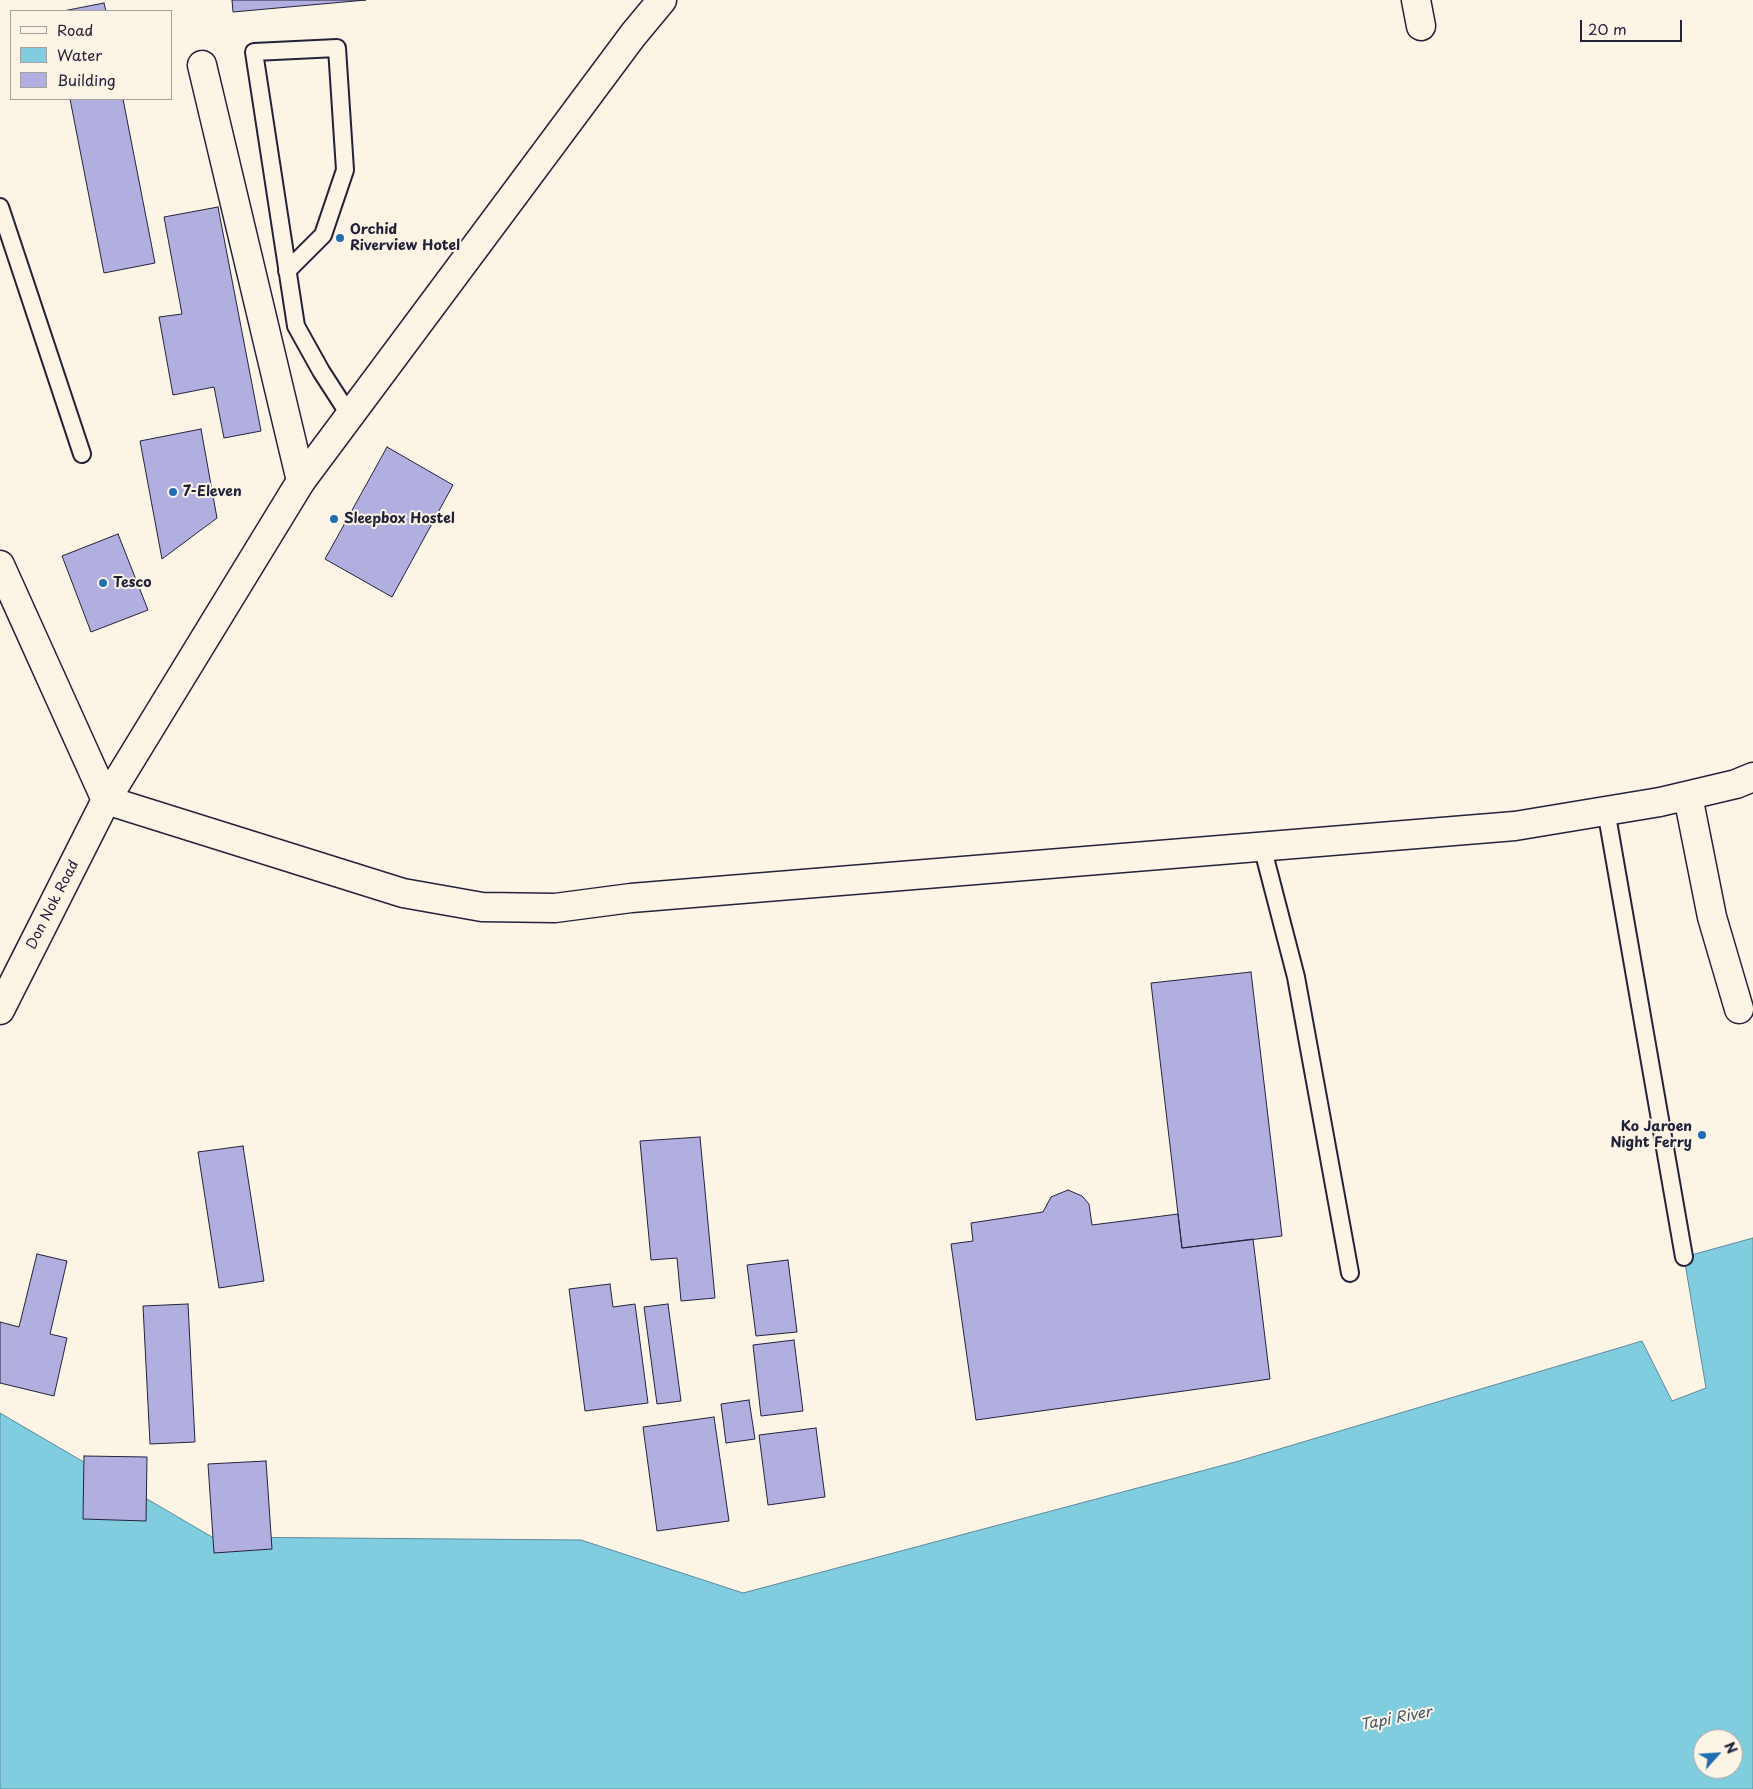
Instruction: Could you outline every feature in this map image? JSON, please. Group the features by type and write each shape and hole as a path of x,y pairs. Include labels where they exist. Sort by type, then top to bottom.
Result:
{"street":[{"name":"Don Nok Road","path":"4,1004 106,800 302,482 662,0"},
{"path":"202,65 302,482"},
{"path":"0,566 106,800 403,893 482,907 555,908 631,898 1515,826 1688,796 1753,778"},
{"path":"1688,796 1712,917 1739,1009"}],"lane":[{"path":"287,271 323,235 345,170 337,48 254,52 287,271 296,326 321,372 350,416"},
{"path":"0,206 82,454"},
{"path":"1606,810 1684,1257"},
{"path":"1262,846 1296,977 1350,1273"}],"water":[{"name":"Tapi River","path":"1753,1238 1753,1789 0,1789 0,1413 212,1537 581,1540 743,1593 1239,1461 1642,1341 1672,1401 1706,1388 1684,1257"}],"building":[{"path":"232,0 366,0 233,12"},
{"path":"104,3 106,10 68,10"},
{"path":"70,100 123,100 155,263 104,273"},
{"path":"218,207 261,431 224,438 214,387 173,395 159,317 182,314 164,217"},
{"path":"201,429 217,518 162,559 140,441"},
{"path":"387,447 453,485 392,597 325,559"},
{"path":"118,534 148,610 91,632 62,556"},
{"path":"1251,972 1282,1236 1182,1248 1151,983"},
{"path":"700,1137 715,1298 681,1301 677,1258 651,1260 640,1141"},
{"path":"243,1146 264,1281 219,1288 198,1152"},
{"path":"1068,1190 1082,1196 1089,1204 1092,1225 1178,1214 1182,1248 1253,1239 1270,1379 976,1420 951,1244 973,1241 971,1223 1043,1212 1051,1197"},
{"path":"37,1254 67,1261 50,1334 67,1338 54,1396 0,1383 0,1322 19,1327"},
{"path":"788,1260 797,1332 756,1336 747,1265"},
{"path":"610,1284 613,1307 635,1304 648,1403 585,1411 569,1289"},
{"path":"188,1304 195,1442 150,1444 143,1306"},
{"path":"668,1304 681,1401 657,1404 644,1307"},
{"path":"794,1340 803,1411 761,1416 753,1345"},
{"path":"749,1400 755,1439 726,1443 721,1404"},
{"path":"714,1417 729,1521 657,1531 643,1427"},
{"path":"816,1428 825,1497 768,1505 759,1435"},
{"path":"84,1456 147,1457 146,1521 83,1519"},
{"path":"266,1461 272,1549 214,1553 208,1464"}],"place":[{"name":"Orchid Riverview Hotel","path":"340,238"},
{"name":"7-Eleven","path":"173,492"},
{"name":"Sleepbox Hostel","path":"334,519"},
{"name":"Tesco","path":"103,583"},
{"name":"Ko Jaroen Night Ferry","path":"1702,1135"}]}
